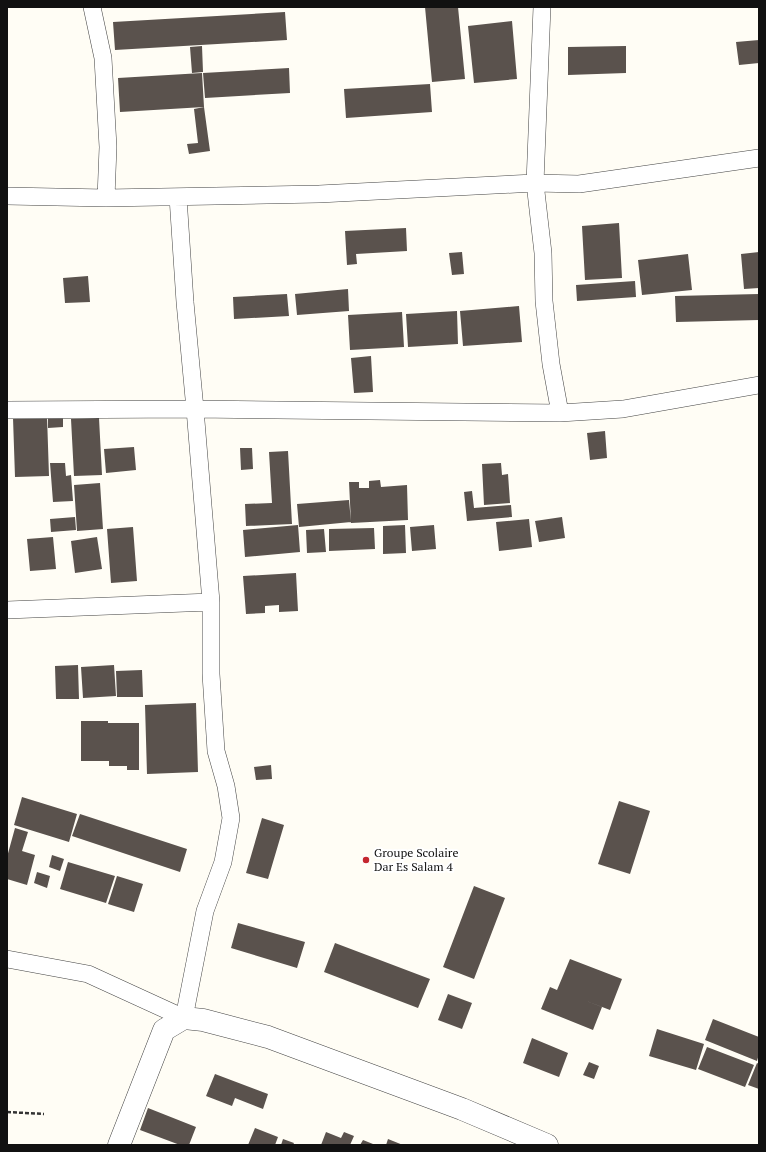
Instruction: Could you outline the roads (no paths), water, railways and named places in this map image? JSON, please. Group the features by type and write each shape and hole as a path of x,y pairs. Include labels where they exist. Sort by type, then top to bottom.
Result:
{"street":[{"path":"92,7 103,58 108,148 106,198"},
{"path":"542,7 536,183 543,253 544,301 551,364 560,413"},
{"path":"7,196 106,198 178,197 319,194 536,183 579,184 759,158"},
{"path":"119,1145 164,1030 184,1018 205,911 223,862 231,818 226,786 216,751 211,674 211,602 196,409 185,302 178,197"},
{"path":"7,410 196,409 560,413 623,409 759,385"},
{"path":"7,610 211,602"},
{"path":"7,960 88,974 184,1018 203,1020 268,1037 462,1109 547,1145"}],"place":[{"name":"Groupe Scolaire Dar Es Salam 4","path":"366,860"}]}
